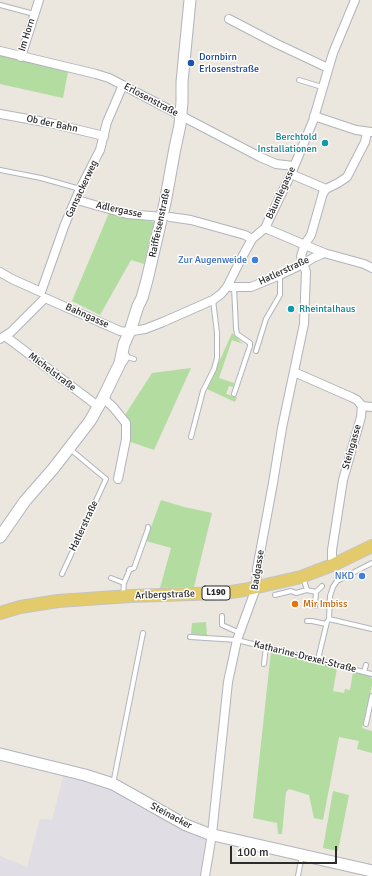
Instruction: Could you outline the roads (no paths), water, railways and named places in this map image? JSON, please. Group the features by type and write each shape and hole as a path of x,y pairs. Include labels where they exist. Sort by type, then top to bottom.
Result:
{"main road":[{"name":"Arlbergstraße","path":"0,613 26,606 58,601 224,593 256,588 284,587 303,576 335,564 372,546"}],"street":[{"name":"Im Horn","path":"21,57 39,0"},
{"name":"Raiffeisenstraße","path":"132,331 139,320 142,308 142,298 166,217 175,148 190,0"},
{"name":"Bäumlegasse","path":"230,287 240,261 252,239 265,228 293,170 314,116 328,68 356,2"},
{"path":"230,19 275,43 328,68"},
{"name":"Erlosenstraße","path":"0,51 96,74 123,85 260,156 293,170 326,189"},
{"name":"Gansackerweg","path":"43,295 65,224 77,200 80,189 100,150 107,122 123,85"},
{"name":"Ob der Bahn","path":"0,114 50,123 104,136"},
{"path":"314,116 356,130 370,132 346,177 326,189"},
{"name":"Badgasse","path":"205,876 212,834 228,682 239,636 256,588 257,569 282,428 304,324 306,272 301,256 305,244 311,235 321,199 326,189"},
{"name":"Adlergasse","path":"77,200 127,214 191,220 245,235 252,239"},
{"path":"265,228 324,253 364,264 372,268"},
{"name":"Hatlerstraße","path":"230,287 251,287 280,275 324,253"},
{"name":"Bahngasse","path":"0,272 47,298 120,331 132,331"},
{"path":"0,537 25,501 69,449 90,421 126,359 124,344 132,331 145,329 213,300 230,287"},
{"path":"2,338 26,319 43,295"},
{"name":"Michelstraße","path":"2,338 93,404 101,403 113,407 126,423 126,439 118,479"},
{"path":"294,372 351,396 362,406 372,407"},
{"name":"Steingasse","path":"335,564 332,559 332,550 343,480 361,417 362,406"},
{"name":"Steinacker","path":"0,754 85,775 113,784 186,825 212,834 372,871"}],"lane":[{"name":"Im Horn","path":"0,5 34,14"},
{"path":"299,80 322,87"},
{"path":"0,170 41,178 80,189"},
{"path":"256,351 266,320 280,295 280,275"},
{"path":"230,287 237,334 250,342 234,394"},
{"path":"191,437 203,391 214,369 217,358 217,333 213,300"},
{"name":"Hatlerstraße","path":"62,574 106,479 69,449"},
{"path":"123,597 124,584 130,568 134,568 148,527"},
{"path":"320,661 319,655 326,624 330,619 330,596 333,587 337,582 372,563"},
{"path":"303,576 308,590"},
{"path":"111,578 124,584"},
{"path":"315,606 316,592 322,586"},
{"path":"275,596 284,587 296,593 308,590 316,592"},
{"path":"222,616 222,625 239,636"},
{"path":"330,619 372,629"},
{"path":"307,621 326,624"},
{"path":"113,784 143,633"},
{"path":"190,637 239,636"},
{"name":"Katharine-Drexel-Straße","path":"239,636 264,647 295,652 320,661 372,674"},
{"path":"260,652 264,647"},
{"path":"264,647 264,664"},
{"path":"364,672 366,664"},
{"path":"366,724 372,696"},
{"path":"298,876 302,855"}],"place":[{"name":"Dornbirn Erlosenstraße","path":"191,63"},
{"name":"Berchtold Installationen","path":"325,143"},
{"name":"Zur Augenweide","path":"255,260"},
{"name":"Rheintalhaus","path":"291,309"},
{"name":"NKD","path":"362,576"},
{"name":"Mir Imbiss","path":"295,604"}]}
